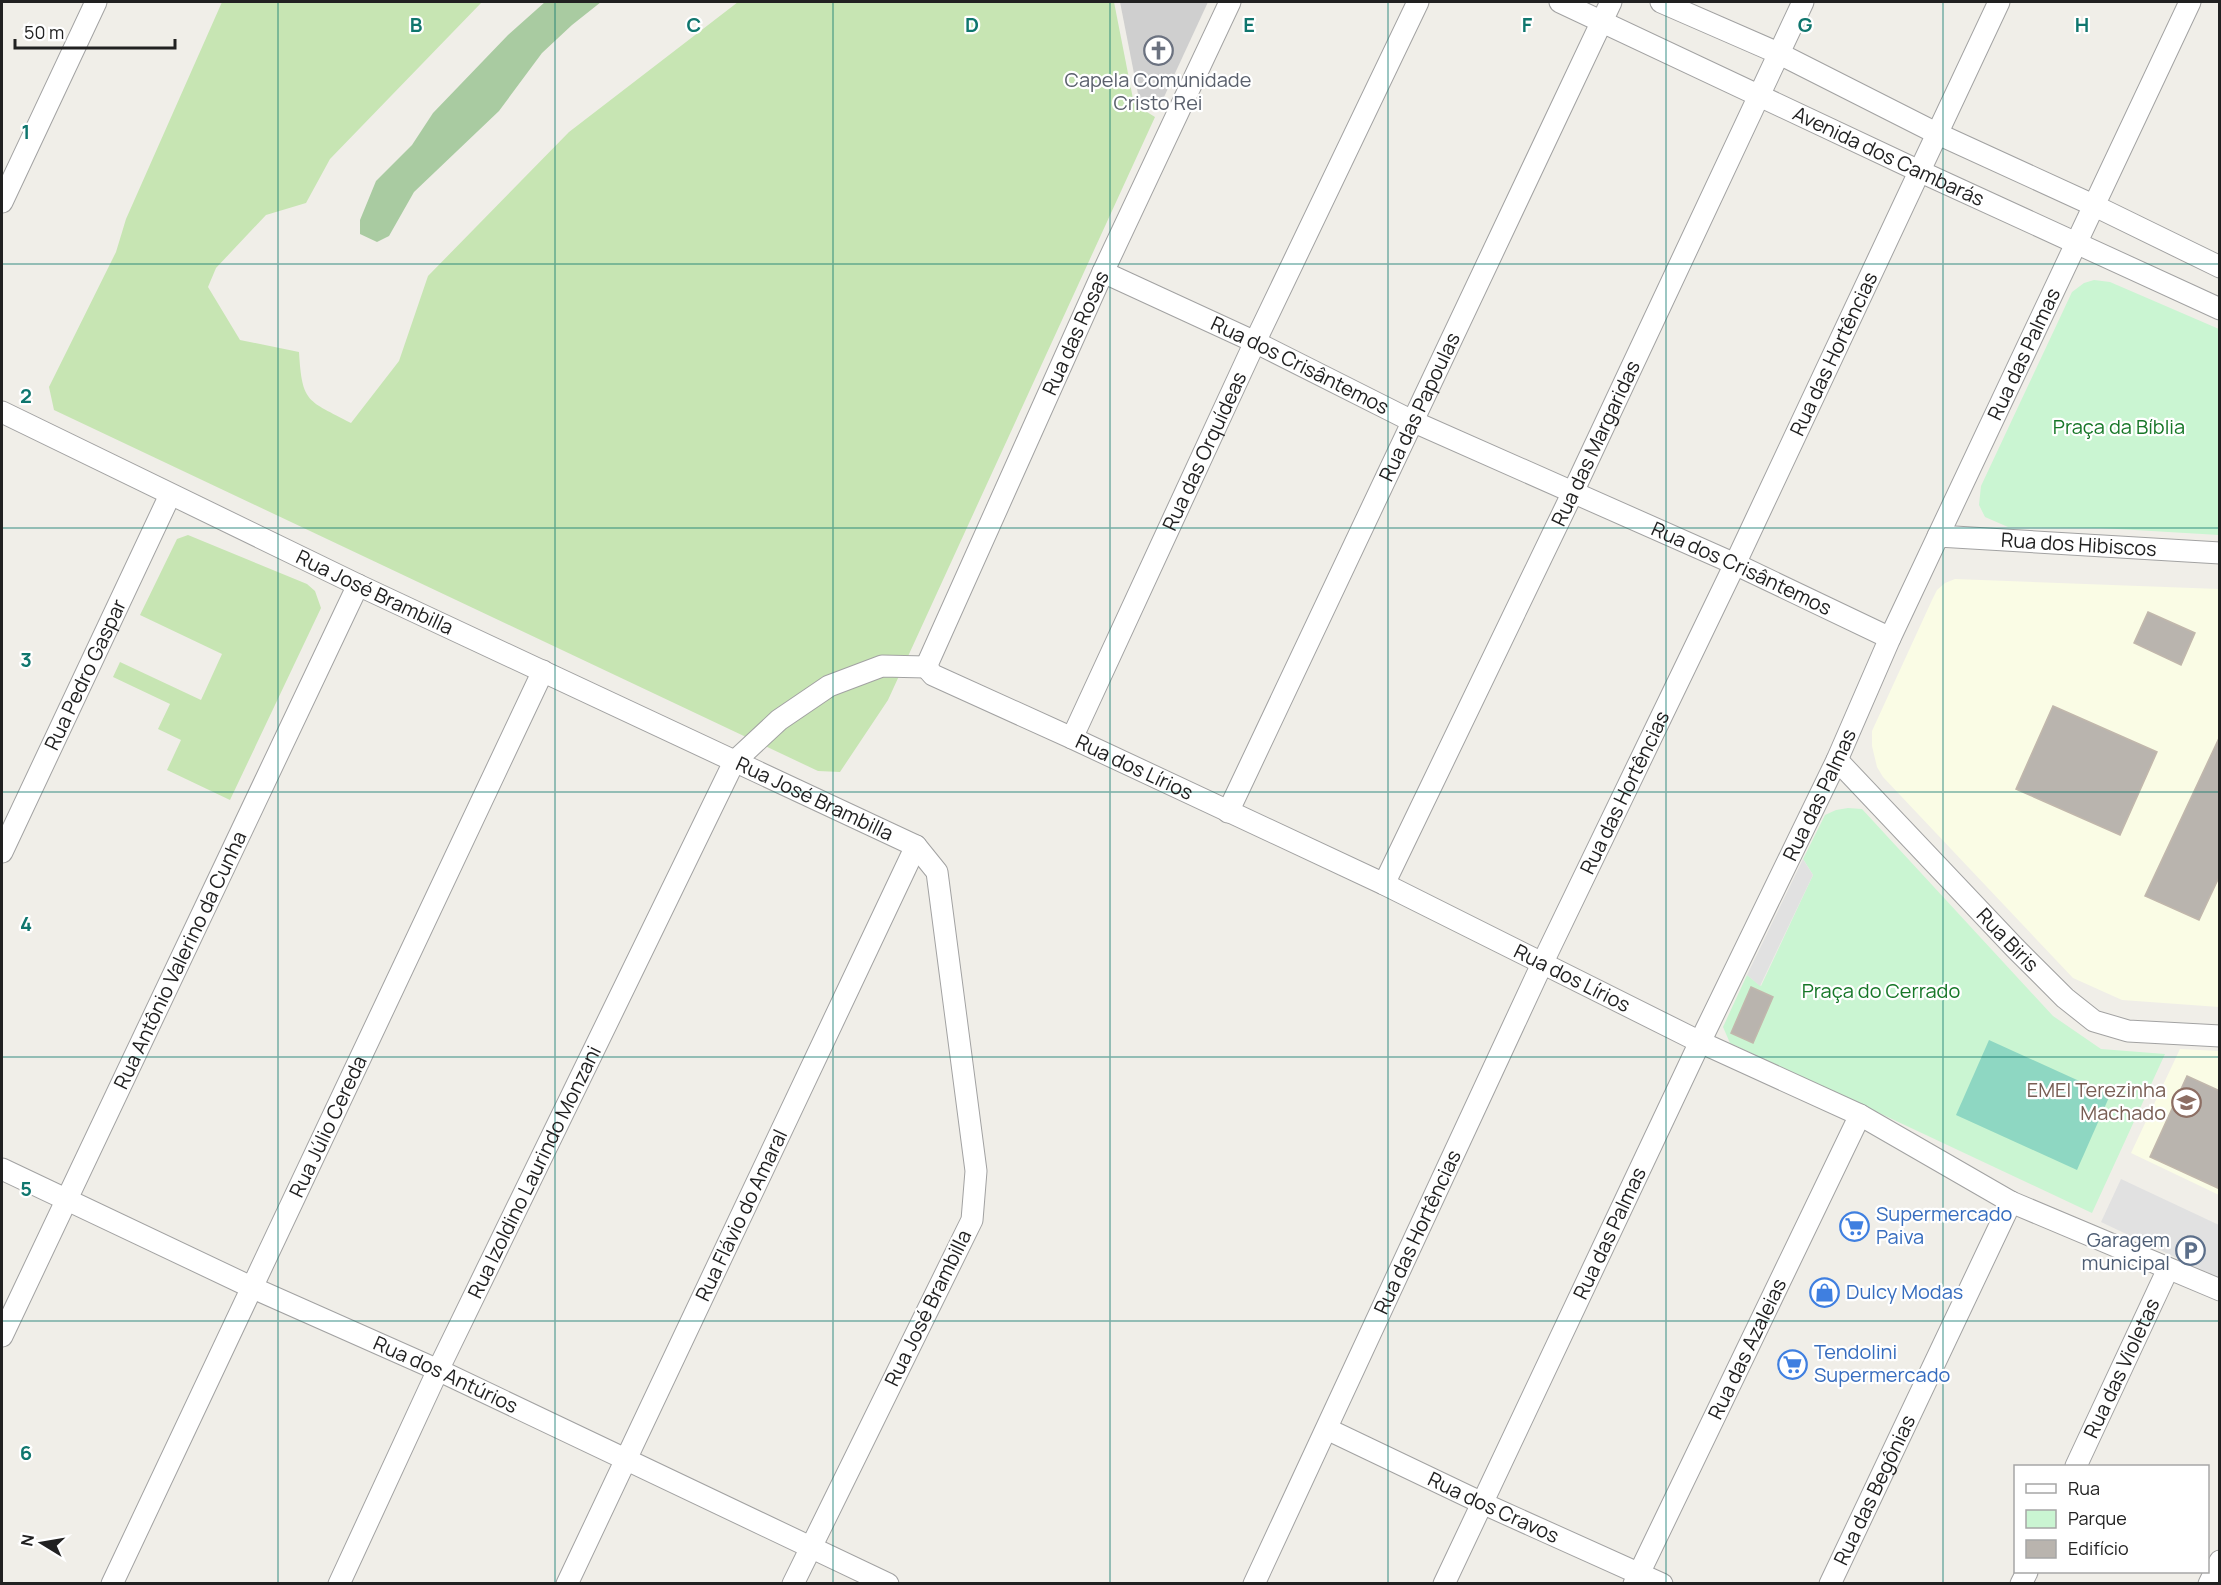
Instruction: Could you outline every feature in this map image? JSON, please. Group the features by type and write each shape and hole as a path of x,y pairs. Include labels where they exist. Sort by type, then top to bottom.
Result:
{"street":[{"path":"2,202 96,2"},
{"name":"Rua das Rosas","path":"926,667 1103,272 1230,2"},
{"name":"Rua das Orquídeas","path":"1072,738 1255,342 1418,2"},
{"name":"Avenida dos Cambarás","path":"1560,2 1919,171 2220,309"},
{"name":"Rua das Papoulas","path":"1228,812 1611,2"},
{"name":"Avenida dos Cambarás","path":"1661,2 1778,53 1938,134 2093,205 2220,267"},
{"name":"Rua das Margaridas","path":"1384,884 1803,2"},
{"name":"Rua das Hortências","path":"1254,1584 1542,964 1735,564 1999,2"},
{"name":"Rua das Palmas","path":"1444,1584 1700,1042 1837,760 1890,638 2190,2"},
{"name":"Rua dos Crisântemos","path":"1103,272 1255,342 1412,421 1735,564 1890,638"},
{"name":"Rua José Brambilla","path":"2,412 358,585 916,846 937,872 976,1171 972,1220 793,1584"},
{"name":"Rua Pedro Gaspar","path":"2,852 170,495"},
{"name":"Rua dos Hibiscos","path":"1938,536 2220,553"},
{"name":"Rua Antônio Valerino da Cunha","path":"2,1336 358,585"},
{"path":"734,762 779,720 829,686 882,666 926,667"},
{"name":"Rua dos Lírios","path":"926,667 933,675 1384,884 1700,1042 1860,1115 2011,1202 2220,1290"},
{"name":"Rua Júlio Cereda","path":"112,1584 543,671"},
{"name":"Rua Biris","path":"1837,760 2015,948 2066,998 2094,1021 2128,1031 2220,1036"},
{"name":"Rua Izoldino Laurindo Monzani","path":"339,1584 438,1370 734,762"},
{"name":"Rua Flávio do Amaral","path":"567,1584 916,846"},
{"name":"Rua das Azaleias","path":"1637,1578 1860,1115"},
{"name":"Rua dos Antúrios","path":"2,1169 251,1287 438,1370 626,1458 888,1584"},
{"name":"Rua das Begônias","path":"1830,1584 2011,1202"},
{"name":"Rua das Violetas","path":"2077,1465 2168,1269"},
{"name":"Rua dos Cravos","path":"1327,1429 1637,1578 1662,1584"},
{"path":"2209,1584 2220,1561"}],"shaded area":[{"name":"Capela Comunidade Cristo Rei","path":"1120,2 1208,2 1158,110 1139,99"},
{"path":"1955,579 2219,589 2219,1007 2122,1000 2073,978 1883,777 1877,767 1872,746 1872,731 1937,590 1945,583"},
{"path":"1803,859 1813,875 1760,986 1747,975"},
{"name":"EMEI Terezinha Machado","path":"2180,1049 2219,1051 2219,1195 2131,1153"},
{"name":"Garagem municipal","path":"2121,1179 2219,1225 2219,1278 2101,1222"}],"green space":[{"path":"222,2 482,2 330,159 306,203 266,215 216,268 208,287 240,340 299,352 302,382 310,398 325,410 351,423 399,361 428,276 569,132 738,2 1114,2 1134,104 1155,117 888,700 840,772 818,771 54,410 49,387 116,252 126,219"},
{"path":"545,2 601,2 542,53 499,111 414,192 389,236 377,242 360,234 360,220 376,181 412,145 433,113 508,35"},
{"name":"Praça da Bíblia","path":"2094,280 2110,282 2219,329 2219,535 2101,528 2008,527 1985,517 1979,505 1981,486 2072,292 2084,283"},
{"path":"188,535 307,584 315,591 321,608 230,800 167,770 181,740 158,729 170,704 113,677 120,662 201,700 222,654 140,615 177,539"},
{"name":"Praça do Cerrado","path":"1848,808 1862,809 2053,1016 2101,1049 2165,1054 2092,1213 1730,1043 1723,1027 1747,975 1761,986 1813,875 1803,859 1825,815"},
{"path":"1989,1040 2110,1095 2077,1170 1956,1115"}],"building":[{"path":"2148,612 2195,633 2181,665 2134,643"},
{"path":"2053,706 2157,752 2120,835 2016,789"},
{"path":"2220,736 2220,875 2199,920 2145,896"},
{"path":"1751,987 1773,997 1753,1043 1731,1033"},
{"path":"2187,1076 2220,1091 2220,1189 2150,1157"}],"place":[{"name":"Capela Comunidade Cristo Rei","path":"1158,50"},
{"name":"EMEI Terezinha Machado","path":"2187,1102"},
{"name":"Supermercado Paiva","path":"1855,1226"},
{"name":"Garagem municipal","path":"2191,1251"},
{"name":"Dulcy Modas","path":"1825,1292"},
{"name":"Tendolini Supermercado","path":"1793,1364"}]}
